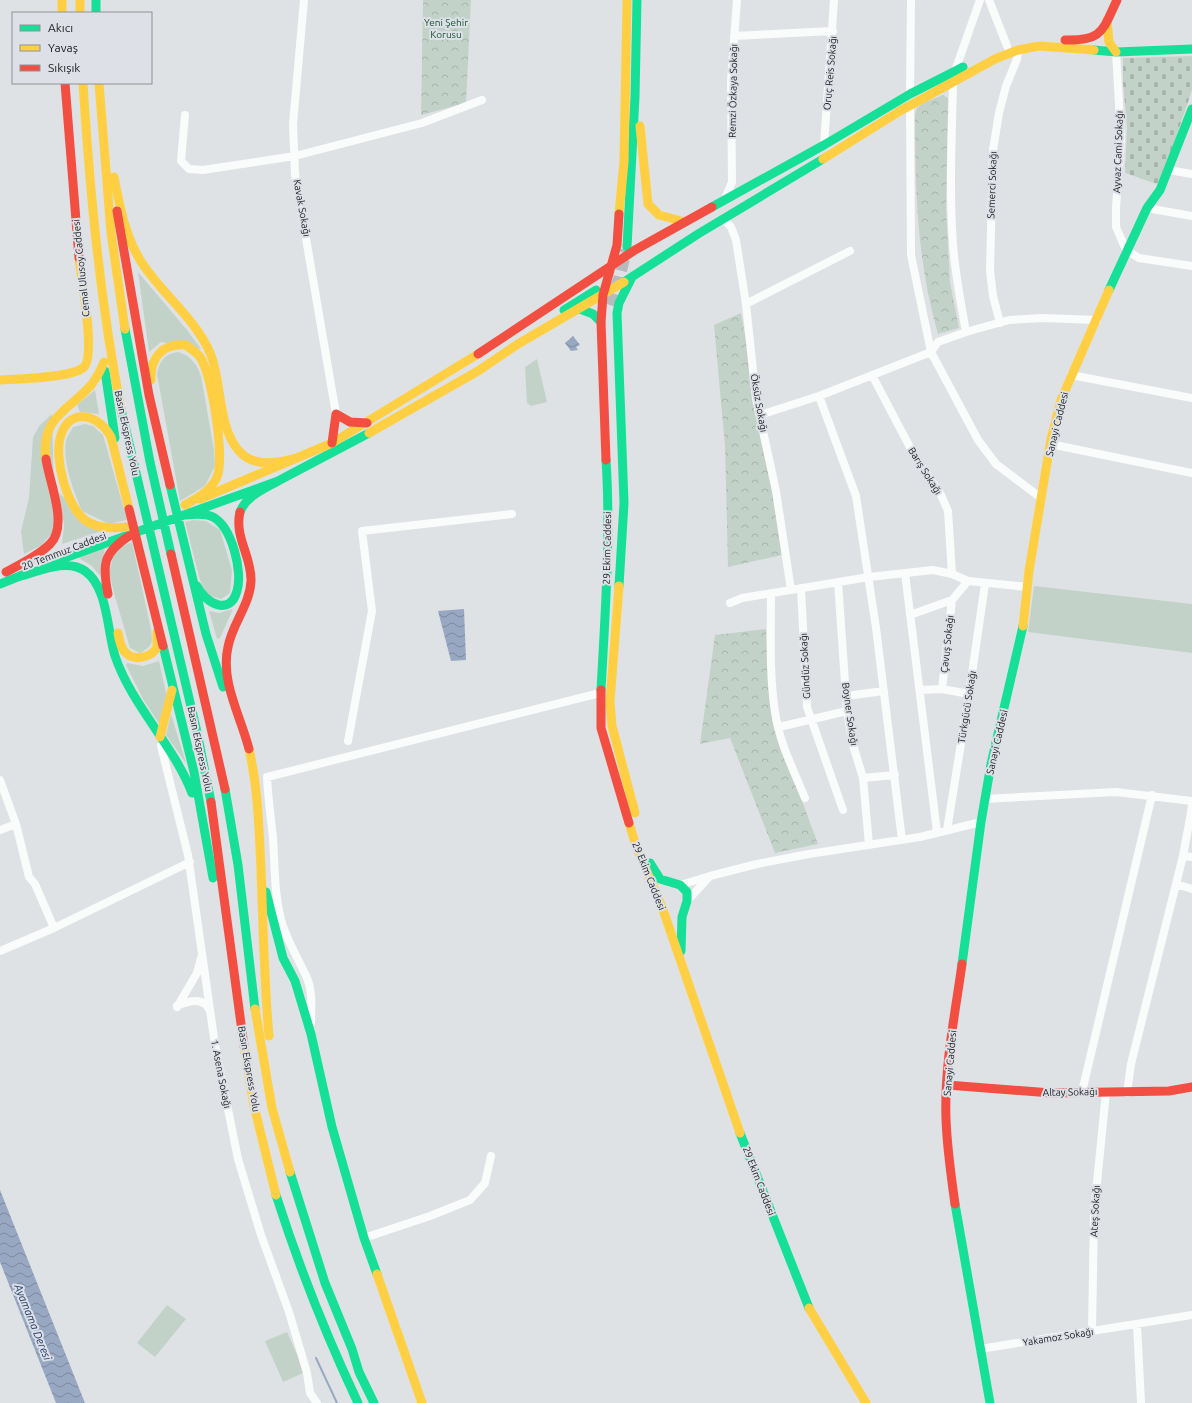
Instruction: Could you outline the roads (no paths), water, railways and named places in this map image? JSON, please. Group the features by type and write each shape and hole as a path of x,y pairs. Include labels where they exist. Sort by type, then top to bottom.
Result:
{"main road":[{"path":"62,0 62,12"},
{"path":"80,0 80,12"},
{"path":"96,0 96,12"},
{"name":"29 Ekim Caddesi","path":"627,0 624,162 617,245 600,293 603,416 608,490 608,571 600,693 601,728 636,846 660,904 681,961 749,1158 810,1311 864,1399 870,1403"},
{"path":"627,247 635,97 637,0"},
{"path":"0,584 128,531 185,505 332,443 471,358 611,265 824,145 910,94 994,51 1025,40 1087,40 1100,32 1117,0"},
{"path":"1107,20 1107,34 1110,46 1116,52"},
{"path":"448,389 498,352 600,293 632,277 724,219 910,106 995,59 1018,50 1039,46 1116,52 1192,49"},
{"name":"Cemal Ulusoy Caddesi","path":"0,380 56,375 84,367 88,361 89,341 77,226 65,84"},
{"name":"Basın Ekspress Yolu","path":"83,84 93,218 108,330 122,411 191,705 213,810 226,893 246,1061 262,1138 283,1215 308,1289 325,1333 358,1403"},
{"name":"Basın Ekspress Yolu","path":"100,84 110,233 128,352 150,462 225,786 238,865 260,1044 272,1108 291,1178 315,1254 352,1349 359,1372 374,1403"},
{"path":"635,97 639,112 648,204 651,211 659,216 668,220 685,222"},
{"name":"Sanayi Caddesi","path":"990,1403 950,1169 946,1118 947,1085 955,1010 981,822 991,764 1023,628 1027,587 1050,444 1061,400 1097,320 1126,250 1147,208 1160,190 1192,109"},
{"path":"101,112 109,137 117,211 144,372 186,558 214,662 231,709 246,742"},
{"path":"114,177 124,222 135,251 155,280 198,332 211,354 216,369 233,443 238,450 254,461 278,463 296,458"},
{"path":"93,218 90,244 118,463"},
{"name":"29 Ekim Caddesi","path":"632,277 619,303 617,313 623,472 623,530 610,702 612,726 636,817 652,869 660,879 677,884"},
{"path":"280,1133 267,1017 255,786 246,742 230,688 226,659 232,630 246,601 251,580 239,532 239,516 245,503 278,481 352,443 448,389 518,344 580,309 600,293"},
{"path":"610,305 608,322 612,380 623,472"},
{"path":"580,309 593,314 601,322"},
{"path":"156,421 150,378 153,363 156,356 165,347 178,343 186,345 200,357 204,366 218,438 221,466 212,485 185,505"},
{"path":"3,573 43,551 54,541 57,535 59,518 46,460 45,438 56,416 86,392 97,379 104,362"},
{"path":"332,443 336,414 352,423 367,423"},
{"path":"246,1061 235,1011 194,772 172,684 156,617 118,463 108,430 104,424 95,418 77,418 70,422 60,435 58,448 67,493 75,510 82,519 100,527 128,531 186,515 278,481"},
{"path":"186,515 201,514 215,518 227,531 239,573 239,583 234,599 215,605 207,602 202,596 186,558"},
{"path":"128,531 111,549 104,562 103,570 120,642 128,655 135,658 143,658 153,653 158,642 156,617"},
{"name":"20 Temmuz Caddesi","path":"3,573 128,531"},
{"path":"21,576 66,565 77,566 91,576 99,588 110,640 121,670 160,737 178,763 189,784 205,835"},
{"path":"160,737 168,708 172,684"},
{"path":"259,860 278,942 283,958 295,981 311,1034 332,1127 364,1238 422,1403"},
{"path":"681,961 680,937 686,904 686,892 677,884 666,886 662,889 660,904 674,912 678,911 686,904"},
{"name":"Altay Sokağı","path":"947,1085 1051,1093 1127,1093 1169,1091 1192,1087"},
{"path":"370,1254 371,1278 415,1403"},
{"path":"325,1333 325,1342 329,1359 350,1403"},
{"path":"352,1349 364,1366 384,1403"}],"street":[{"name":"Kavak Sokağı","path":"304,0 293,124 295,174 336,414"},
{"name":"Remzi Özkaya Sokağı","path":"732,182 731,81 737,0"},
{"name":"Oruç Reis Sokağı","path":"824,145 834,0"},
{"path":"910,94 911,0"},
{"path":"955,71 980,0"},
{"path":"989,0 999,29 1007,46"},
{"path":"734,36 833,31"},
{"name":"Semerci Sokağı","path":"1000,323 992,296 990,271 992,150 998,113 1006,86 1017,59 1018,50"},
{"name":"Ayvaz Cami Sokağı","path":"1116,52 1120,139 1116,227 1126,250"},
{"path":"953,82 950,175 953,244 958,290 966,332"},
{"path":"185,115 181,161 189,169 203,170 295,156 422,123 482,100"},
{"path":"910,106 910,250 931,352 978,440 996,464 1041,498"},
{"path":"1169,170 1192,174"},
{"path":"723,201 732,182 741,191"},
{"path":"1147,208 1192,216"},
{"name":"Öksüz Sokağı","path":"724,219 731,227 736,240 746,304 756,398 776,491 791,590"},
{"path":"1126,250 1139,258 1192,266"},
{"path":"746,304 850,251"},
{"path":"760,414 819,396 931,352 938,342 966,332 1009,320 1043,318 1097,320"},
{"name":"Barış Sokağı","path":"872,375 914,455 941,495 948,511 952,574"},
{"path":"1071,375 1192,398"},
{"path":"819,396 856,496 884,691 902,840"},
{"path":"1050,444 1192,473"},
{"path":"348,741 372,611 362,532 512,514"},
{"path":"730,603 742,598 868,577 933,570 952,574 968,581 985,584 1027,587"},
{"path":"905,573 937,832"},
{"path":"910,615 952,600 968,581"},
{"name":"Boyner Sokağı","path":"838,582 847,710 853,745 863,778 869,845"},
{"name":"Türkgücü Sokağı","path":"947,830 985,584"},
{"name":"Gündüz Sokağı","path":"801,588 807,707 843,810"},
{"path":"771,593 771,654 775,713 805,798"},
{"name":"Çavuş Sokağı","path":"942,689 952,600"},
{"path":"920,690 942,689 969,694"},
{"path":"846,696 884,691"},
{"path":"311,1034 311,998 307,978 288,942 281,919 274,885 273,840 267,777 600,693"},
{"path":"779,727 847,710"},
{"name":"1. Asena Sokağı","path":"160,737 190,862 215,1045 245,1185 289,1312 307,1373 310,1393 317,1403"},
{"path":"863,778 894,775"},
{"path":"0,780 16,824 29,877 35,884 54,928"},
{"path":"985,799 1116,792 1152,795 1192,801"},
{"path":"1082,1092 1152,795"},
{"path":"1127,1093 1131,1064 1183,856 1191,818 1192,805"},
{"path":"677,884 757,864 809,854 902,840 981,822"},
{"path":"0,830 16,824"},
{"path":"1183,856 1192,857"},
{"path":"0,951 54,928 190,862"},
{"path":"686,904 710,876"},
{"path":"1176,884 1192,888"},
{"path":"202,951 197,973 177,1007 191,1001 201,1002 208,1007 211,1016"},
{"name":"Ateş Sokağı","path":"1092,1331 1094,1213 1106,1092"},
{"path":"364,1238 430,1216 470,1200 485,1183 491,1156"},
{"name":"Yakamoz Sokağı","path":"980,1349 1192,1315"},
{"path":"1137,1324 1141,1403"}],"water":[{"path":"573,336 580,345 576,347 578,350 571,351 565,343"},
{"path":"464,609 466,660 451,661 438,611"},
{"name":"Ayamama Deresi","path":"0,1190 85,1403 56,1403 0,1262"}],"waterway":[{"path":"316,1358 337,1403"}],"tunnel":[{"path":"610,305 619,279 626,250"}],"park label":[{"name":"Yeni Şehir Korusu","path":"446,28"}]}
